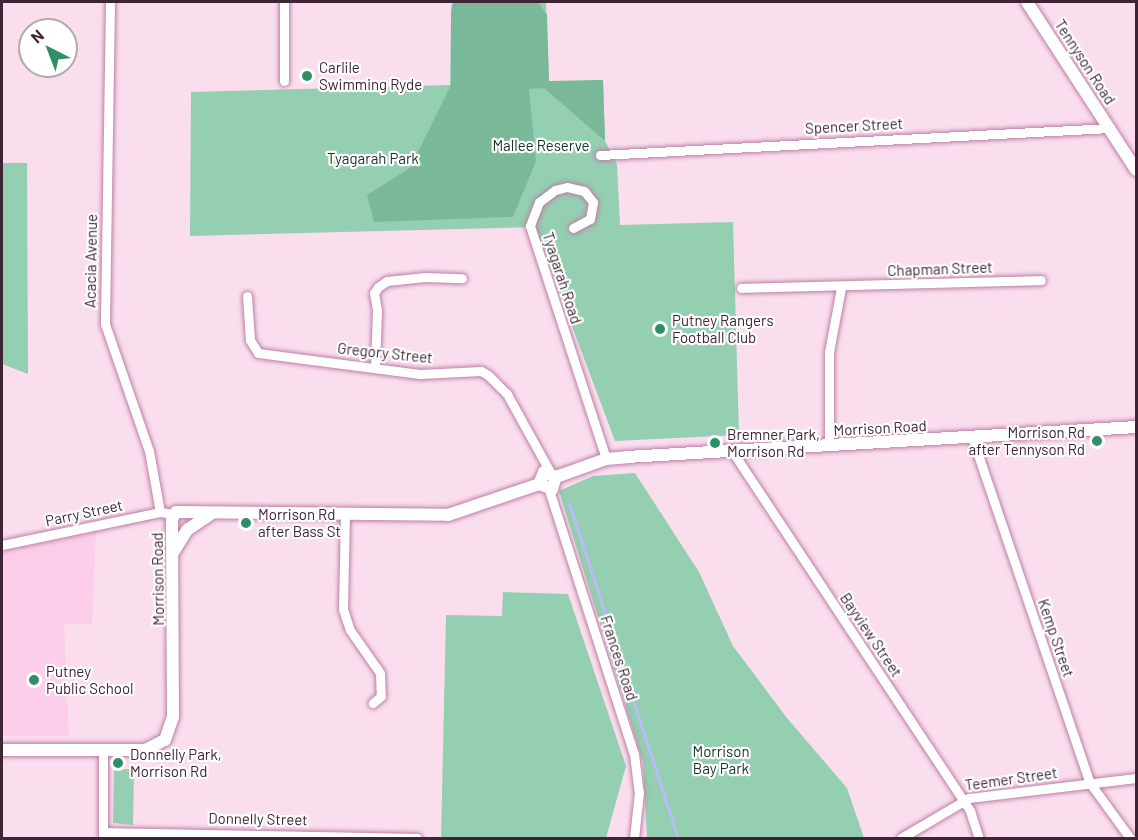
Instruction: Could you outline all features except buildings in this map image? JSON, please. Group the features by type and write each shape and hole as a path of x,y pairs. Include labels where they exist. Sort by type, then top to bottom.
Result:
{"street":[{"name":"Acacia Avenue","path":"110,2 105,324 148,451 160,512"},
{"path":"284,2 284,81"},
{"name":"Tennyson Road","path":"1027,2 1137,170"},
{"name":"Spencer Street","path":"600,155 1110,128"},
{"name":"Tyagarah Road","path":"573,228 590,219 594,210 584,191 567,186 555,190 539,202 530,226 606,459"},
{"path":"375,368 377,309 374,293 378,287 387,281 425,277 462,278"},
{"name":"Chapman Street","path":"741,288 840,288 1041,280"},
{"path":"830,446 829,352 840,288"},
{"name":"Gregory Street","path":"247,296 250,340 258,353 420,374 481,371 488,375 507,394 553,474"},
{"name":"Morrison Road","path":"553,474 606,459 1137,427"},
{"name":"Kemp Street","path":"972,437 1090,783 1130,838"},
{"name":"Bayview Street","path":"732,452 963,800 979,838"},
{"path":"544,487 556,485 553,474"},
{"name":"Morrison Road","path":"2,750 145,750 165,740 172,725 174,514 213,512 448,515 544,487"},
{"name":"Frances Road","path":"544,487 634,754 639,792 634,838"},
{"name":"Parry Street","path":"2,546 160,512 174,514"},
{"path":"174,551 187,530 213,512"},
{"path":"345,514 343,609 350,630 380,674 381,696 373,703"},
{"path":"103,751 103,835"},
{"name":"Teemer Street","path":"900,838 963,800 1137,778"},
{"name":"Donnelly Street","path":"103,835 414,837"}],"shaded area":[{"name":"Putney Public School","path":"96,531 92,624 64,624 69,736 2,736 2,553"}],"green space":[{"name":"Tyagarah Park","path":"456,2 546,2 549,82 603,80 605,141 617,164 620,225 733,222 739,435 615,441 535,227 190,236 191,92 450,85 451,15 452,4"},
{"name":"Mallee Reserve","path":"456,2 538,2 547,15 549,81 603,80 605,141 544,88 529,89 536,161 513,217 374,222 367,195 410,168 451,85 451,15 452,4"},
{"path":"2,163 27,163 28,374 2,364"},
{"name":"Morrison Bay Park","path":"635,473 699,572 733,646 787,718 847,788 864,838 647,838 643,762 559,491 593,476"},
{"path":"503,592 568,594 626,766 606,838 441,838 446,615 502,616"},
{"path":"114,769 134,769 133,825 113,823"}],"waterway":[{"path":"569,503 678,838"}],"place":[{"name":"Carlile Swimming Ryde","path":"307,76"},
{"name":"Putney Rangers Football Club","path":"660,329"},
{"name":"Morrison Rd after Tennyson Rd","path":"1097,441"},
{"name":"Bremner Park, Morrison Rd","path":"715,443"},
{"name":"Morrison Rd after Bass St","path":"246,523"},
{"name":"Putney Public School","path":"34,680"},
{"name":"Donnelly Park, Morrison Rd","path":"118,763"}]}
